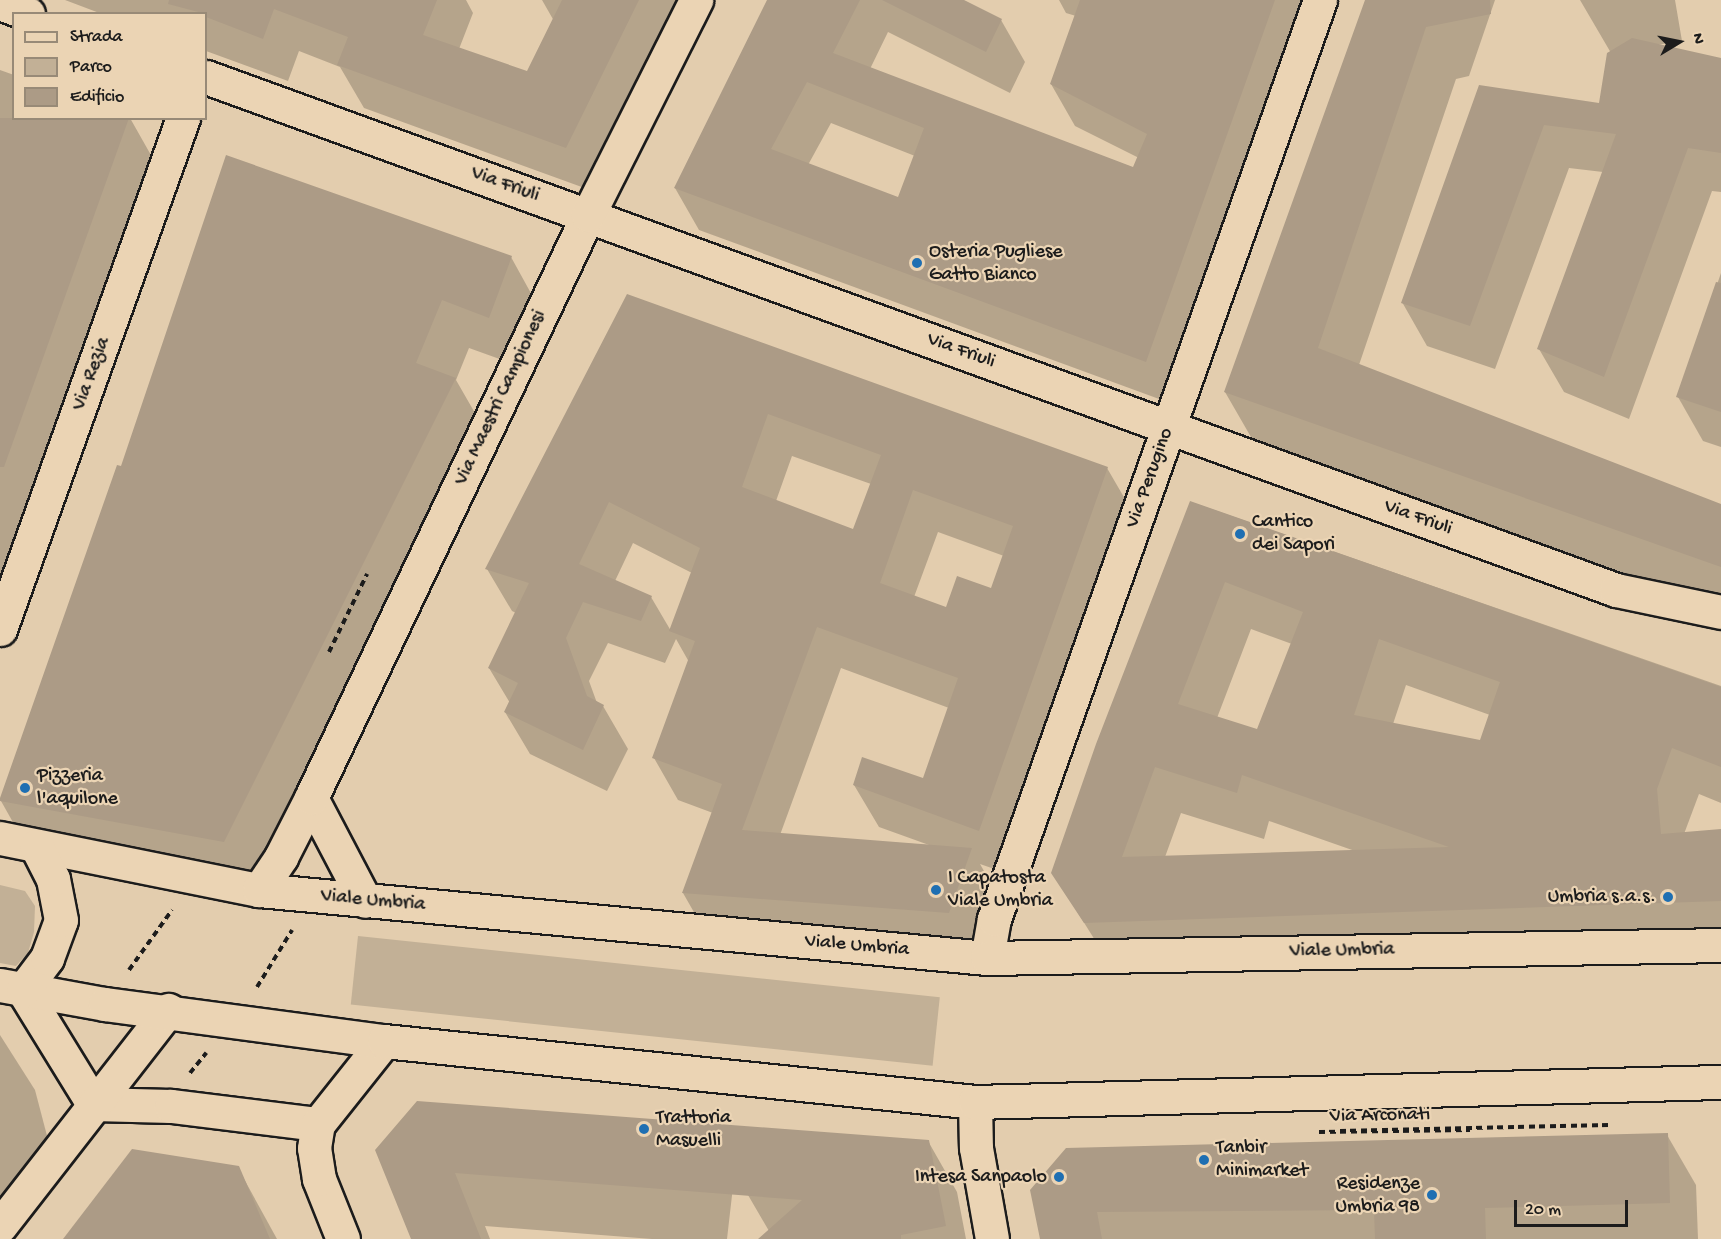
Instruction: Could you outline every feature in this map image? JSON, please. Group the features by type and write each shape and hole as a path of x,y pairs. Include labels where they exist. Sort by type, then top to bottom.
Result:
{"street":[{"name":"Via Maestri Campionesi","path":"259,890 281,857 311,798 588,215 696,0"},
{"name":"Via Perugino","path":"987,957 994,918 1320,0"},
{"path":"0,3 23,12"},
{"name":"Via Friuli","path":"207,77 1616,590 1721,612"},
{"name":"Via Rezia","path":"0,629 182,120"},
{"path":"311,798 365,901"},
{"name":"Viale Umbria","path":"0,838 259,890 987,957 1721,945"},
{"path":"12,987 46,958 61,920 53,879 36,846"},
{"path":"12,987 384,1041 975,1102 1721,1082"},
{"path":"12,987 93,1104"},
{"path":"0,1226 168,1010"},
{"path":"343,1239 319,1179 314,1148 318,1124 384,1041"},
{"path":"975,1102 976,1148 992,1239"},
{"path":"93,1104 171,1106 318,1124"}],"path":[{"path":"329,652 367,574"},
{"path":"126,974 174,907"},
{"path":"250,997 296,924"},
{"name":"Via Arconati","path":"1470,1130 1311,1132 1609,1125"}],"green space":[{"path":"0,885 25,891 35,906 34,932 28,953 16,966 0,963"},
{"path":"358,936 940,997 933,1066 351,1005"}],"building":[{"path":"169,0 437,0 423,35 527,71 562,0 639,0 566,148 337,65 348,37 274,9 263,39 207,17 207,12 168,4"},
{"path":"767,0 860,0 833,53 1133,167 1147,134 1050,84 1080,0 1275,0 1146,362 674,188","holes":["807,82 924,128 898,197 771,149"]},
{"path":"882,0 964,0 1002,19 986,52"},
{"path":"1365,0 1490,0 1491,14 1426,27 1318,348 1721,504 1721,567 1224,392"},
{"path":"1632,38 1721,58 1721,153 1688,148 1604,377 1537,349 1616,134 1544,125 1470,326 1401,303 1479,85 1599,103 1607,53"},
{"path":"0,118 12,118 12,120 128,120 4,467 0,467"},
{"path":"226,155 512,256 489,318 442,300 416,363 456,378 224,842 0,801 0,798 117,465 121,466"},
{"path":"1716,282 1721,283 1721,412 1676,397"},
{"path":"627,294 1108,467 979,831 853,785 862,757 923,778 958,678 817,627 742,830 972,848 949,913 682,893 722,784 652,758 695,641 669,631 700,548 609,502 579,564 652,596 641,621 583,602 566,638 587,696 604,705 583,750 504,712 518,683 488,668 529,583 485,569","holes":["768,414 881,455 853,529 742,487","913,490 1013,526 991,588 957,576 946,607 880,583"]},
{"path":"1190,501 1721,687 1721,767 1672,748 1657,789 1661,834 1721,829 1721,901 1084,923 1051,873 1096,744","holes":["1225,582 1303,612 1257,729 1178,704","1379,639 1500,682 1480,740 1354,715","1155,767 1237,793 1242,775 1449,847 1122,857"]},
{"path":"417,1101 929,1140 946,1226 901,1235 901,1239 758,1239 802,1200 455,1173 481,1239 411,1239 375,1150"},
{"path":"1668,1133 1670,1203 1485,1208 1486,1239 1375,1239 1374,1210 1097,1212 1102,1239 1040,1239 1030,1190 1066,1148"},
{"path":"132,1149 239,1166 270,1239 63,1239"}],"place":[{"name":"Osteria Pugliese Gatto Bianco","path":"917,263"},
{"name":"Cantico dei Sapori","path":"1240,534"},
{"name":"Pizzeria l'aquilone","path":"25,788"},
{"name":"I Capatosta Viale Umbria","path":"936,890"},
{"name":"Umbria s.a.s.","path":"1668,897"},
{"name":"Trattoria Masuelli","path":"644,1129"},
{"name":"Tanbir Minimarket","path":"1204,1160"},
{"name":"Intesa Sanpaolo","path":"1059,1177"},
{"name":"Residenze Umbria 98","path":"1432,1195"}]}
